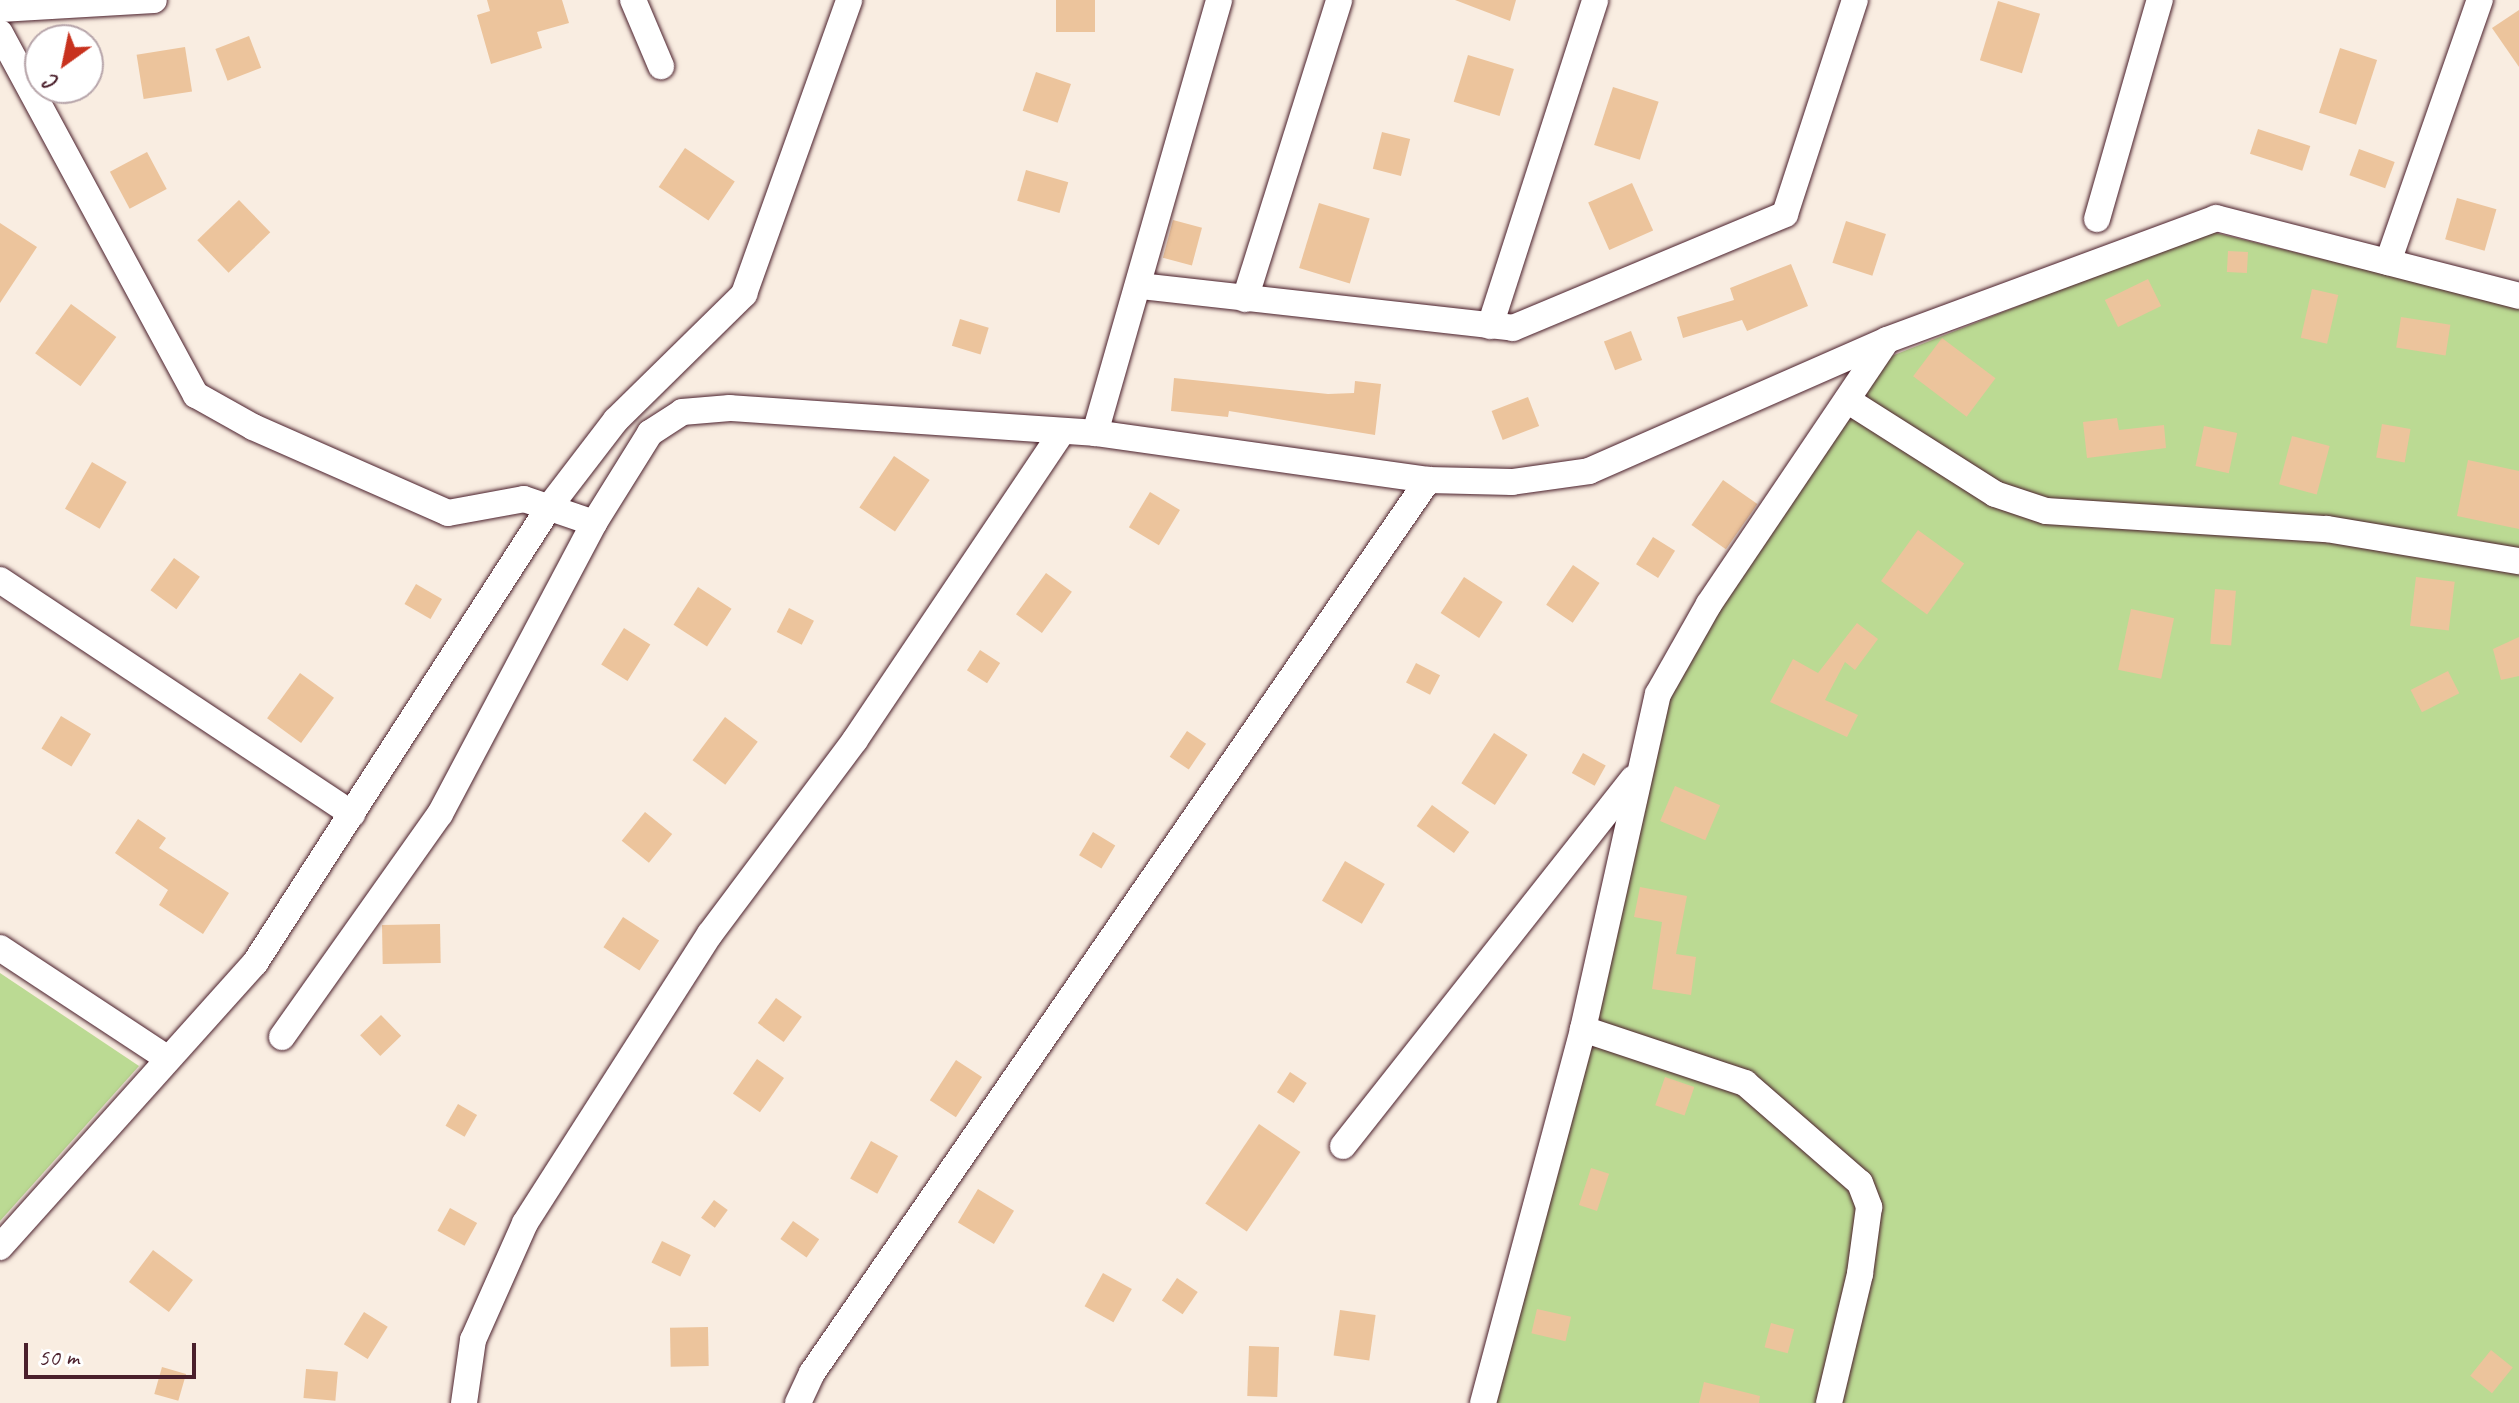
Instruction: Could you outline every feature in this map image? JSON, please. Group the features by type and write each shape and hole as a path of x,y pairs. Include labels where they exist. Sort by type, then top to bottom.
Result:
{"street":[{"path":"0,9 154,0"},
{"path":"633,0 661,66"},
{"path":"0,1247 255,963 550,506 616,420 744,294 849,0"},
{"path":"1095,433 1141,286 1219,0"},
{"path":"1245,299 1339,0"},
{"path":"1490,326 1595,0"},
{"path":"1141,286 1513,328 1785,214 1855,0"},
{"path":"2097,219 2160,0"},
{"path":"2388,262 2480,0"},
{"path":"0,33 196,395 253,427 448,513 524,499 594,523"},
{"path":"282,1037 440,814 594,523 650,433 682,412 885,413 1061,433 1095,433 1428,480 1512,482 1589,471 1887,340 2216,218 2519,296"},
{"path":"1483,1403 1583,1029 1658,694 1681,649 1887,340"},
{"path":"1847,400 1995,494 2046,511 2327,529 2519,561"},
{"path":"464,1403 473,1340 525,1223 710,934 855,740 1061,433"},
{"path":"798,1403 812,1373 1428,480"},
{"path":"0,580 352,814"},
{"path":"1343,1146 1639,771"},
{"path":"0,948 167,1058"},
{"path":"1583,1029 1745,1083 1860,1183 1869,1207 1860,1274 1829,1403"}],"green space":[{"path":"2208,231 2519,307 2519,1403 1473,1403 1656,701 1884,359"},
{"path":"0,973 139,1066 0,1221"}],"building":[{"path":"487,0 562,0 569,23 537,32 542,48 491,64 477,15 490,11"},
{"path":"1056,0 1095,0 1095,32 1056,32"},
{"path":"1455,0 1516,0 1510,21"},
{"path":"1998,1 2040,14 2022,73 1980,60"},
{"path":"2519,10 2519,67 2492,28"},
{"path":"249,36 261,68 228,81 215,49"},
{"path":"185,47 192,91 144,99 137,55"},
{"path":"2340,48 2377,60 2356,125 2319,113"},
{"path":"1468,55 1514,69 1500,116 1454,102"},
{"path":"1036,72 1071,84 1058,123 1023,111"},
{"path":"1613,87 1659,102 1640,160 1594,145"},
{"path":"2258,129 2310,146 2302,171 2250,154"},
{"path":"1382,132 1410,139 1401,176 1373,169"},
{"path":"685,148 735,182 708,221 659,187"},
{"path":"2359,149 2395,162 2385,188 2349,175"},
{"path":"147,152 167,189 130,209 110,172"},
{"path":"1026,170 1068,182 1059,213 1017,201"},
{"path":"1632,183 1653,231 1609,250 1588,203"},
{"path":"2457,198 2496,209 2485,251 2445,239"},
{"path":"239,200 270,232 229,273 197,240"},
{"path":"1319,203 1370,218 1350,284 1299,268"},
{"path":"1173,220 1202,228 1192,265 1163,258"},
{"path":"1846,221 1886,234 1872,276 1832,263"},
{"path":"0,223 37,247 0,303"},
{"path":"2228,251 2248,252 2247,273 2227,272"},
{"path":"1791,264 1808,306 1747,331 1742,320 1683,338 1677,317 1734,300 1730,288"},
{"path":"2148,279 2161,306 2118,327 2105,300"},
{"path":"2312,289 2338,295 2327,344 2301,338"},
{"path":"71,304 116,337 80,386 35,353"},
{"path":"2401,317 2450,325 2446,355 2396,348"},
{"path":"960,319 989,328 981,355 952,346"},
{"path":"1631,331 1642,360 1615,370 1604,341"},
{"path":"1942,338 1996,378 1967,417 1913,376"},
{"path":"1174,378 1328,394 1354,393 1355,381 1381,384 1375,435 1229,411 1228,417 1171,411"},
{"path":"1528,397 1539,426 1503,440 1492,411"},
{"path":"2117,418 2119,430 2164,425 2166,448 2087,458 2083,422"},
{"path":"2382,424 2411,429 2405,463 2376,457"},
{"path":"2204,426 2237,433 2229,473 2195,466"},
{"path":"2292,436 2330,446 2317,494 2279,484"},
{"path":"894,456 930,480 895,531 859,507"},
{"path":"2468,460 2519,471 2519,529 2457,516"},
{"path":"92,462 127,482 100,529 65,509"},
{"path":"1723,480 1757,504 1726,549 1691,525"},
{"path":"1150,492 1180,510 1159,545 1129,527"},
{"path":"1918,530 1964,564 1927,614 1881,581"},
{"path":"1653,537 1675,551 1658,578 1636,564"},
{"path":"174,558 200,577 176,609 150,590"},
{"path":"1573,565 1600,583 1573,623 1546,605"},
{"path":"1046,573 1072,592 1042,633 1016,614"},
{"path":"1464,577 1503,602 1479,638 1441,613"},
{"path":"2416,577 2455,582 2449,630 2410,626"},
{"path":"416,584 442,599 430,619 404,604"},
{"path":"698,587 732,609 707,647 673,625"},
{"path":"2215,589 2236,591 2231,646 2210,644"},
{"path":"789,608 814,621 802,645 777,632"},
{"path":"2131,609 2174,618 2161,679 2118,670"},
{"path":"1857,623 1878,639 1855,670 1845,662 1825,700 1858,715 1847,737 1770,702 1793,659 1818,673"},
{"path":"624,628 650,644 628,681 601,664"},
{"path":"2519,637 2519,676 2501,680 2493,649"},
{"path":"980,650 1000,663 987,683 967,670"},
{"path":"1416,663 1440,675 1430,695 1406,683"},
{"path":"2448,671 2459,693 2422,712 2411,690"},
{"path":"300,673 334,698 301,743 267,718"},
{"path":"61,716 91,734 71,767 41,749"},
{"path":"725,717 758,742 725,785 693,760"},
{"path":"1187,731 1206,744 1189,770 1170,757"},
{"path":"1494,733 1528,755 1495,805 1461,783"},
{"path":"1583,753 1606,766 1595,786 1572,773"},
{"path":"1675,786 1720,805 1705,840 1660,821"},
{"path":"1432,805 1469,832 1454,853 1417,826"},
{"path":"645,812 672,834 649,863 622,841"},
{"path":"138,819 166,838 159,848 229,893 203,934 159,905 168,890 115,853"},
{"path":"1093,832 1115,845 1101,869 1079,855"},
{"path":"1345,861 1385,884 1362,924 1322,901"},
{"path":"1640,887 1687,896 1676,954 1696,957 1691,995 1652,989 1662,922 1634,917"},
{"path":"623,917 659,940 639,971 603,947"},
{"path":"440,924 441,963 383,964 382,925"},
{"path":"776,998 802,1017 784,1042 758,1023"},
{"path":"381,1015 401,1036 380,1056 360,1035"},
{"path":"757,1059 784,1078 760,1112 733,1093"},
{"path":"956,1060 982,1077 956,1117 930,1100"},
{"path":"1290,1072 1307,1083 1294,1103 1277,1092"},
{"path":"1665,1077 1694,1087 1685,1115 1655,1105"},
{"path":"458,1104 477,1115 465,1137 445,1126"},
{"path":"1259,1124 1300,1152 1247,1232 1205,1204"},
{"path":"871,1141 898,1156 877,1194 850,1179"},
{"path":"1591,1168 1609,1174 1597,1211 1579,1205"},
{"path":"978,1189 1014,1211 994,1244 958,1222"},
{"path":"714,1200 728,1210 715,1228 701,1218"},
{"path":"450,1208 477,1223 465,1246 437,1231"},
{"path":"793,1221 819,1239 807,1257 780,1239"},
{"path":"662,1241 691,1255 680,1277 651,1263"},
{"path":"153,1250 193,1280 169,1312 129,1282"},
{"path":"1103,1273 1132,1289 1113,1322 1085,1306"},
{"path":"1177,1278 1198,1292 1183,1314 1162,1300"},
{"path":"1537,1309 1571,1317 1565,1341 1531,1333"},
{"path":"1340,1310 1376,1315 1369,1361 1334,1356"},
{"path":"364,1312 388,1327 368,1359 344,1344"},
{"path":"1771,1323 1794,1329 1788,1353 1765,1347"},
{"path":"708,1327 709,1366 671,1367 670,1328"},
{"path":"1249,1346 1279,1347 1277,1397 1247,1396"},
{"path":"2491,1350 2513,1368 2492,1393 2470,1376"},
{"path":"162,1367 186,1374 178,1401 154,1394"},
{"path":"306,1369 338,1372 335,1401 303,1398"},
{"path":"1704,1382 1760,1396 1759,1403 1699,1403"}]}
